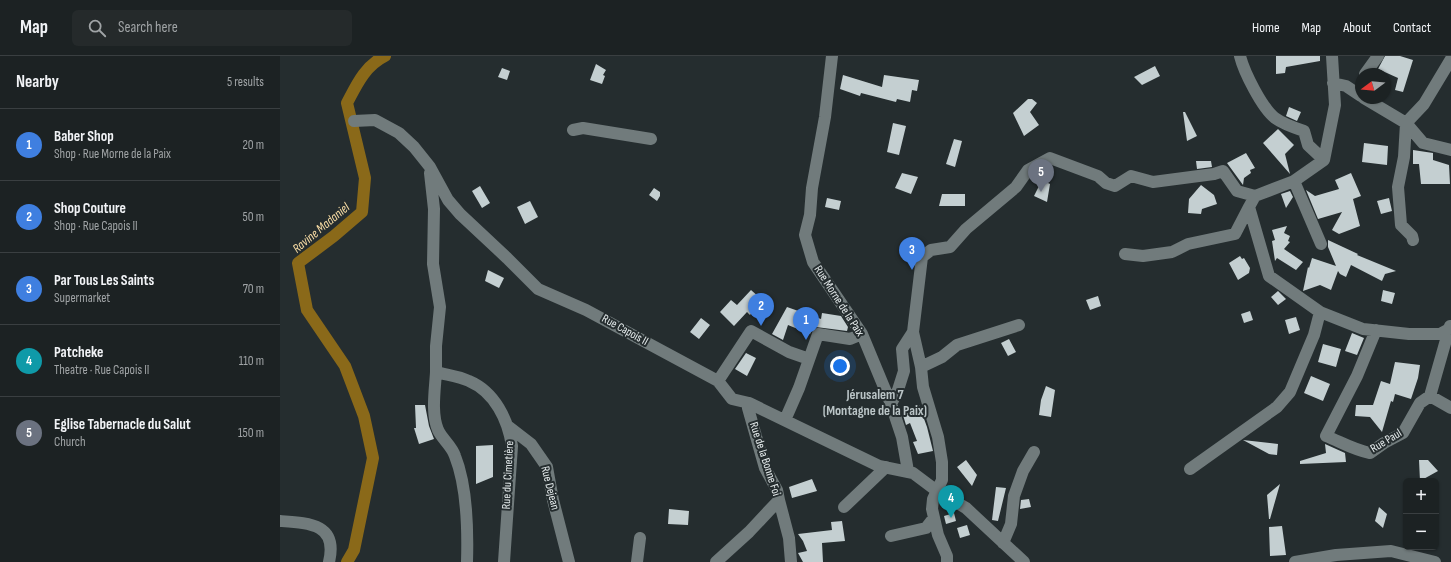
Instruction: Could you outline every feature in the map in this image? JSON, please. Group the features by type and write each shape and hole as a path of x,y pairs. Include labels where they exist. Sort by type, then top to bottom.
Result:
{"street":[{"name":"Rue Morne de la Paix","path":"832,56 825,117 812,188 810,215 806,236 813,262 862,334 891,404 902,437 908,471"},
{"path":"1240,56 1248,78 1268,111 1276,119 1304,131 1308,145 1324,160"},
{"path":"947,562 947,556 938,535 932,508 933,499 942,480 942,462 938,437 924,387 922,367 913,332 922,257 931,250 950,247 966,229 1016,187 1028,170 1050,158 1098,176 1106,184 1115,186 1131,176 1154,182 1214,174 1223,170 1237,191 1255,196 1294,181 1324,160 1335,105 1332,56"},
{"path":"1369,68 1378,56"},
{"path":"1413,240 1412,236 1401,225 1398,187 1404,157 1406,123 1424,104 1451,60"},
{"path":"1333,83 1346,86 1355,92"},
{"path":"1374,104 1406,123 1423,143 1451,150"},
{"name":"Rue Capois II","path":"354,121 375,120 399,133 414,147 430,167 448,200 460,214 538,289 586,310 718,381 732,399 749,403 880,466 908,471 937,491 966,508 1024,562"},
{"path":"573,130 583,128 651,139"},
{"path":"430,167 434,209 433,264 440,307 436,346 434,412 438,430 455,455 461,480 467,530 467,562"},
{"path":"1294,181 1322,244"},
{"path":"1235,234 1255,196"},
{"path":"1249,207 1269,276 1320,312 1363,329 1440,334 1450,328"},
{"path":"1125,254 1143,256 1172,252 1188,244 1235,234 1257,232"},
{"path":"1190,469 1277,407 1286,397 1290,392 1314,335 1320,312"},
{"path":"922,367 942,357 957,345 1019,325"},
{"name":"Rue Paul","path":"1376,330 1357,376 1326,436 1342,442 1356,450 1370,453 1384,442 1403,433 1420,403 1430,396 1450,328"},
{"path":"718,381 751,331 789,352 809,359"},
{"path":"891,404 898,390 904,371 902,349 913,332"},
{"path":"785,420 799,388 818,334 850,340 862,334"},
{"name":"Rue du Cimetière","path":"436,372 470,381 489,394 499,408 509,428 512,446 504,562"},
{"path":"1430,396 1451,408"},
{"name":"Rue de la Bonne Foi","path":"716,562 749,532 779,500 777,490 766,468 748,408 749,403"},
{"name":"Rue Dejean","path":"509,428 531,444 547,466 553,500 569,562"},
{"path":"1003,543 1011,524 1014,496 1022,471 1034,452"},
{"path":"844,507 886,467"},
{"path":"779,500 789,538 791,562"},
{"path":"891,536 926,528 934,519"},
{"path":"280,521 317,525 329,535 332,550 329,562"},
{"path":"637,562 640,538"},
{"path":"1295,562 1336,555 1391,551 1435,562"}],"building":[{"path":"1276,56 1320,56 1320,61 1286,67 1285,73 1276,74"},
{"path":"1385,56 1400,56 1413,60 1403,92 1395,90 1398,78 1391,75 1391,68 1379,68"},
{"path":"596,64 606,70 603,75 605,76 602,84 590,80"},
{"path":"1155,66 1160,76 1142,85 1134,77"},
{"path":"502,68 510,71 507,80 498,77"},
{"path":"843,75 882,87 884,75 919,80 917,91 912,90 910,102 897,99 896,102 861,93 860,96 840,89"},
{"path":"1028,99 1032,99 1037,103 1030,112 1039,125 1024,136 1013,113"},
{"path":"1289,107 1301,112 1297,121 1286,116"},
{"path":"1183,112 1185,112 1197,136 1187,141"},
{"path":"893,123 906,126 899,155 887,152"},
{"path":"1278,129 1294,145 1285,154 1290,174 1263,143"},
{"path":"954,139 962,141 955,167 946,164"},
{"path":"1364,143 1388,146 1387,165 1362,162"},
{"path":"1413,150 1433,153 1433,160 1449,165 1450,184 1421,184 1419,164 1413,164"},
{"path":"1246,153 1255,168 1250,170 1251,173 1244,178 1243,185 1227,163"},
{"path":"1196,161 1211,161 1212,167 1197,169"},
{"path":"902,173 918,177 911,194 895,188"},
{"path":"1351,173 1361,196 1353,199 1360,226 1339,234 1332,230 1342,212 1318,219 1306,190 1315,196 1339,189 1335,180"},
{"path":"1042,180 1050,184 1047,202 1034,196"},
{"path":"1201,185 1214,195 1217,204 1202,209 1201,214 1188,213 1189,199"},
{"path":"480,186 490,203 482,208 472,191"},
{"path":"654,188 660,192 660,196 657,201 649,195"},
{"path":"1290,191 1293,197 1286,208 1281,194"},
{"path":"942,194 965,194 965,206 939,206"},
{"path":"827,198 841,201 839,210 825,207"},
{"path":"1389,198 1392,211 1381,214 1377,201"},
{"path":"530,201 538,217 525,224 517,207"},
{"path":"1287,226 1284,233 1290,236 1288,241 1290,242 1284,249 1303,262 1296,270 1277,258 1275,261 1272,241 1275,240 1272,230"},
{"path":"1328,240 1358,254 1357,255 1396,271 1385,274 1382,281 1351,265 1346,277 1338,271 1331,290 1320,285 1303,291 1308,267 1309,268 1312,258 1336,266 1328,247"},
{"path":"1240,256 1242,259 1244,258 1250,268 1249,273 1238,280 1229,263"},
{"path":"488,270 504,278 499,288 485,281"},
{"path":"751,290 760,298 757,306 750,315 747,312 734,326 720,312 731,300 737,305"},
{"path":"1383,290 1395,293 1392,304 1381,301"},
{"path":"1278,291 1286,299 1278,305 1271,297"},
{"path":"1098,296 1101,306 1090,310 1086,300"},
{"path":"787,307 821,319 822,313 841,316 848,327 847,331 816,327 810,334 788,325 783,340 772,334"},
{"path":"1250,311 1253,320 1244,323 1241,314"},
{"path":"1296,317 1300,330 1289,334 1285,320"},
{"path":"701,318 710,325 699,339 690,332"},
{"path":"1352,333 1364,338 1357,355 1345,351"},
{"path":"1009,339 1016,352 1008,356 1001,343"},
{"path":"1323,344 1341,349 1336,367 1318,362"},
{"path":"746,353 756,358 747,376 735,369"},
{"path":"1395,362 1420,365 1418,378 1411,399 1395,394 1393,402 1391,401 1382,432 1370,417 1355,416 1356,405 1373,405 1381,381 1390,384"},
{"path":"1311,376 1330,384 1323,401 1304,393"},
{"path":"1046,386 1055,390 1051,417 1039,415 1041,400"},
{"path":"415,405 425,405 429,426 434,439 419,444 414,428 416,428"},
{"path":"919,405 927,427 933,451 918,454 913,442 917,441 910,423 906,425 902,412"},
{"path":"1243,440 1278,444 1277,455 1269,454"},
{"path":"1325,444 1345,453 1346,462 1300,464 1300,461 1326,453"},
{"path":"493,445 493,477 476,484 476,446"},
{"path":"966,460 977,475 972,486 957,467"},
{"path":"1419,460 1428,460 1438,471 1425,478 1420,478"},
{"path":"812,479 817,491 792,498 789,487"},
{"path":"1280,484 1270,519 1269,519 1267,495"},
{"path":"996,487 1006,488 998,521 992,520"},
{"path":"1029,499 1031,507 1020,509 1021,500"},
{"path":"1379,507 1387,514 1383,528 1375,521"},
{"path":"669,509 689,511 688,525 668,524"},
{"path":"954,513 956,521 946,524 944,516"},
{"path":"842,521 845,541 822,543 823,562 803,562 798,553 807,551 798,534 832,530 831,522"},
{"path":"967,525 970,535 960,538 957,528"},
{"path":"1282,526 1286,555 1270,556 1269,527"}],"waterway":[{"name":"Ravine Madaniel","path":"347,562 354,550 373,458 364,416 345,366 307,310 298,263 334,236 362,212 365,178 347,103 362,76 372,65 385,56"}],"place":[{"name":"Eglise Tabernacle du Salut","path":"1041,192"},
{"name":"Par Tous Les Saints","path":"912,270"},
{"name":"Shop Couture","path":"761,326"},
{"name":"Baber Shop","path":"806,340"},
{"name":"Patcheke","path":"951,518"}],"district":[{"name":"Jérusalem 7 (Montagne de la Paix)","path":"875,402"}]}
